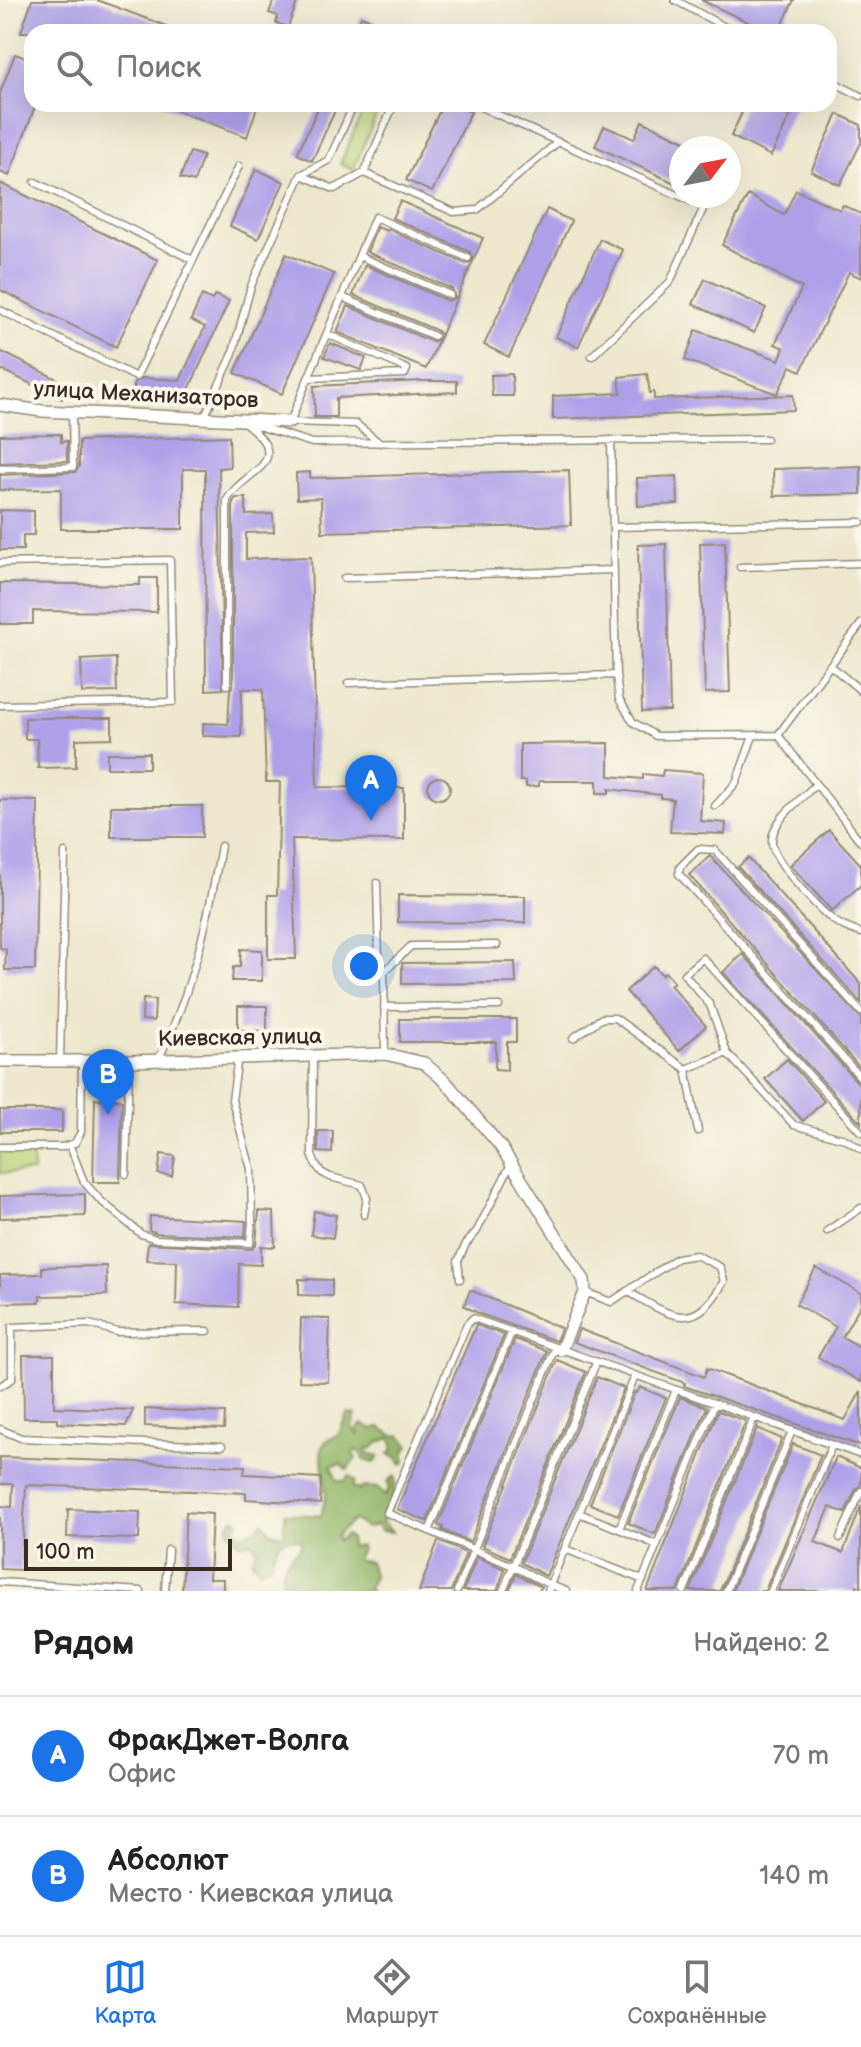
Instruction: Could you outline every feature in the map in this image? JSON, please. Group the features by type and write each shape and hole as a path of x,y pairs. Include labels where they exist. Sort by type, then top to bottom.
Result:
{"street":[{"name":"улица Механизаторов","path":"0,405 15,409 290,422"},
{"name":"Киевская улица","path":"0,1061 385,1054 424,1063 435,1071 512,1162 584,1280 585,1292"},
{"path":"558,1349 585,1292"}],"lane":[{"path":"675,0 719,24"},
{"path":"837,84 861,96"},
{"path":"204,418 232,356 251,286 301,175 329,160 350,112"},
{"path":"301,175 334,189 364,173 391,112"},
{"path":"492,112 704,207 670,282 592,356"},
{"path":"364,173 454,212 477,210 558,142"},
{"path":"0,310 136,377 239,166"},
{"path":"35,182 193,260"},
{"path":"380,443 356,424 290,422 375,217 468,258"},
{"path":"359,256 450,295"},
{"path":"342,297 434,336"},
{"path":"309,378 405,374 407,369 327,334"},
{"path":"0,469 73,467 72,412"},
{"path":"241,420 312,443 766,439"},
{"path":"227,685 227,500 233,489 264,466 267,455 265,443 257,432 241,420"},
{"path":"611,440 619,699 633,722 656,736 778,735"},
{"path":"613,527 861,522"},
{"path":"0,563 170,560 173,702 0,705"},
{"path":"740,567 861,563"},
{"path":"344,578 614,570"},
{"path":"778,735 861,624"},
{"path":"830,665 861,691"},
{"path":"348,683 616,675"},
{"path":"778,735 861,842"},
{"path":"715,806 736,783 753,736"},
{"path":"816,784 779,822 772,842 780,863 826,915 843,927 861,933"},
{"path":"158,1060 189,987 209,915 221,846"},
{"path":"861,1012 715,850 698,849 680,867 679,874 861,1078"},
{"path":"60,1061 65,853"},
{"path":"377,883 379,960 384,972 385,1054"},
{"path":"384,972 411,946 497,945"},
{"path":"861,1132 703,958 684,974 710,1005 727,1053 794,1125 845,1139 861,1149"},
{"path":"384,1007 499,1006"},
{"path":"573,1038 602,1018 615,1018 686,1069 698,1131"},
{"path":"686,1069 727,1053"},
{"path":"313,1056 312,1155 321,1172 362,1185 367,1198 364,1215"},
{"path":"70,1146 84,1182 100,1200 141,1234 156,1239 250,1243 251,1169 232,1100 238,1057"},
{"path":"0,1147 70,1146 79,1139 82,1061"},
{"path":"126,1174 129,1061"},
{"path":"460,1279 458,1261 512,1162"},
{"path":"827,1231 861,1208"},
{"path":"585,1292 611,1302 627,1291 677,1258 696,1255 720,1267 724,1281 713,1302 695,1316 684,1318 657,1308 627,1291"},
{"path":"566,1591 549,1588 513,1566 387,1513 467,1324 473,1318 861,1455"},
{"path":"0,1386 12,1379 12,1327 89,1324 117,1332 208,1331"},
{"path":"429,1531 512,1331"},
{"path":"457,1591 558,1349"},
{"path":"503,1591 596,1363"},
{"path":"549,1588 635,1376"},
{"path":"619,1529 676,1390"},
{"path":"638,1591 715,1403"},
{"path":"684,1591 754,1418"},
{"path":"0,1429 21,1438 222,1446"},
{"path":"726,1591 792,1431"},
{"path":"771,1591 832,1445"},
{"path":"840,1538 861,1491"},
{"path":"579,1513 657,1545"},
{"path":"565,1549 643,1580"},
{"path":"165,1591 168,1550"},
{"path":"0,1582 50,1589 141,1591"}],"green space":[{"path":"363,112 378,112 353,170 340,164"},
{"path":"32,1150 33,1172 0,1173 0,1151"},
{"path":"348,1414 356,1415 352,1426 357,1435 357,1429 362,1424 373,1429 380,1427 395,1436 401,1435 409,1445 402,1464 389,1454 394,1448 391,1438 366,1449 367,1453 379,1456 375,1463 364,1460 360,1452 354,1450 356,1458 347,1470 341,1464 331,1466 337,1481 344,1481 349,1476 355,1481 353,1487 359,1490 364,1487 378,1488 385,1496 389,1489 388,1481 395,1476 392,1500 381,1522 392,1532 380,1531 377,1525 366,1528 353,1520 336,1536 338,1541 346,1535 350,1538 351,1547 360,1546 362,1549 356,1558 369,1562 374,1577 368,1587 370,1591 287,1591 282,1573 290,1557 300,1548 301,1540 290,1538 280,1541 272,1563 260,1570 252,1561 256,1549 252,1542 240,1544 229,1531 229,1525 233,1519 238,1520 235,1527 241,1536 259,1527 263,1521 271,1532 282,1535 285,1513 321,1516 326,1495 321,1449 326,1441 338,1435"}],"building":[{"path":"32,0 97,0 161,24 24,24 24,32 21,32"},
{"path":"274,0 298,0 289,24 276,23 278,16 269,13"},
{"path":"701,0 794,0 783,24 752,24"},
{"path":"361,16 380,24 358,24"},
{"path":"15,54 24,57 24,112 33,112 9,176 0,172 0,93"},
{"path":"181,112 255,112 247,137"},
{"path":"316,112 334,112 312,161 297,154"},
{"path":"439,112 471,112 432,192 406,180"},
{"path":"742,112 792,112 771,156 741,141 741,136 731,136"},
{"path":"838,114 861,125 861,143 840,185 811,171"},
{"path":"642,121 674,136 669,136 669,180 595,146 604,126 634,139"},
{"path":"190,152 203,156 194,182 180,178"},
{"path":"256,169 284,182 258,239 230,226"},
{"path":"0,183 158,260 116,347 0,290"},
{"path":"796,190 840,210 843,205 861,214 861,278 849,272 801,371 791,366 777,394 685,360 696,330 779,360 784,348 775,344 802,288 722,245 748,195 784,215"},
{"path":"400,201 483,238 473,261 470,252 392,218"},
{"path":"547,209 571,221 509,357 484,345"},
{"path":"377,227 466,264 473,261 426,369 337,332 348,306 432,342 439,339 440,334 436,330 353,295 365,265 448,301 455,298 452,289 367,252"},
{"path":"600,239 623,250 578,347 556,337"},
{"path":"286,254 334,274 282,394 235,373"},
{"path":"705,279 766,308 754,333 693,304"},
{"path":"202,295 212,300 215,295 229,301 187,394 134,392 134,383 142,378 180,380 205,327 191,320"},
{"path":"330,343 366,358 361,370 324,357"},
{"path":"0,351 69,385 62,399 0,369"},
{"path":"512,374 513,396 492,396 491,375"},
{"path":"647,374 654,399 793,395 794,410 553,419 553,396 621,393 619,377"},
{"path":"457,381 457,392 336,398 336,417 313,417 314,386"},
{"path":"61,434 61,442 67,441 67,461 0,463 0,435"},
{"path":"229,436 230,467 219,468 223,689 206,690 205,469 183,469 183,529 61,529 61,489 0,490 0,475 75,472 79,467 79,441"},
{"path":"861,466 861,494 774,496 773,469"},
{"path":"569,470 571,525 322,532 321,498 297,499 296,473 310,472 310,478"},
{"path":"677,476 678,504 638,506 637,478"},
{"path":"236,498 246,498 246,515 273,514 274,532 246,533 246,559 311,557 317,787 404,788 404,840 292,839 296,959 268,959 268,895 277,895 280,782 266,782 263,689 242,689 241,737 203,736 203,723 228,724 233,685 233,502"},
{"path":"0,510 34,511 34,535 23,535 23,550 0,550"},
{"path":"725,542 730,692 705,693 700,543"},
{"path":"666,544 670,711 642,712 638,545"},
{"path":"140,578 157,578 157,612 33,611 33,624 0,624 0,583 140,585"},
{"path":"116,658 117,692 82,693 81,660"},
{"path":"25,718 112,718 112,738 76,739 76,767 38,768 37,739 25,739"},
{"path":"609,743 609,776 643,779 643,774 662,776 663,770 703,773 700,821 726,823 725,834 670,832 673,799 661,798 661,795 609,789 609,793 597,793 597,781 539,781 539,786 526,787 526,781 520,781 520,744"},
{"path":"107,753 149,753 149,768 107,768"},
{"path":"439,777 447,780 450,788 447,796 439,799 431,796 428,788 431,780"},
{"path":"0,800 38,801 35,970 5,970 6,949 0,948"},
{"path":"111,806 202,806 202,837 111,837"},
{"path":"829,830 861,865 861,885 832,911 790,865"},
{"path":"710,856 861,1018 861,1069 689,875"},
{"path":"748,858 861,984 861,1003 738,867"},
{"path":"398,895 525,896 525,923 398,922"},
{"path":"241,949 262,950 262,981 232,981 233,967 240,967"},
{"path":"743,954 861,1084 861,1123 723,972"},
{"path":"515,962 516,983 402,984 402,963"},
{"path":"654,966 674,982 670,985 706,1026 679,1051 626,991"},
{"path":"143,999 155,1000 154,1021 142,1020"},
{"path":"238,1006 267,1006 267,1031 238,1030"},
{"path":"400,1019 516,1019 516,1042 507,1042 507,1070 495,1069 496,1042 400,1042"},
{"path":"787,1059 824,1101 803,1121 765,1079"},
{"path":"95,1099 122,1100 120,1182 93,1182"},
{"path":"0,1110 62,1110 62,1132 0,1132"},
{"path":"318,1131 333,1131 332,1153 318,1152"},
{"path":"161,1154 175,1156 172,1176 158,1174"},
{"path":"85,1194 85,1216 0,1218 0,1196"},
{"path":"259,1211 274,1212 275,1247 261,1246 261,1265 239,1264 238,1307 176,1304 177,1261 146,1260 148,1243 252,1249 256,1244"},
{"path":"314,1211 336,1215 333,1238 311,1235"},
{"path":"150,1216 246,1221 245,1237 157,1233 149,1230"},
{"path":"106,1266 107,1295 40,1296 40,1302 0,1303 0,1275 42,1274 42,1267"},
{"path":"816,1268 861,1293 861,1304 842,1337 861,1347 861,1382 818,1357 836,1327 796,1304"},
{"path":"299,1279 332,1280 332,1296 299,1295"},
{"path":"470,1290 561,1328 556,1341 464,1306"},
{"path":"301,1318 330,1319 328,1382 299,1381"},
{"path":"476,1325 504,1335 427,1521 423,1520 397,1509"},
{"path":"579,1329 704,1377 707,1368 845,1420 861,1391 861,1446 684,1386 685,1383 574,1342"},
{"path":"515,1339 547,1351 470,1542 442,1530 443,1527 438,1525"},
{"path":"23,1355 54,1355 54,1407 133,1410 126,1426 57,1423 57,1418 24,1418"},
{"path":"557,1360 586,1372 510,1558 482,1546"},
{"path":"597,1377 624,1388 546,1576 521,1563"},
{"path":"640,1387 666,1398 618,1515 590,1504 635,1392"},
{"path":"680,1397 707,1407 655,1534 628,1523"},
{"path":"145,1409 225,1413 224,1429 145,1426"},
{"path":"718,1411 746,1421 678,1591 647,1591"},
{"path":"758,1425 757,1428 782,1439 720,1591 690,1591"},
{"path":"793,1444 821,1455 765,1591 732,1591"},
{"path":"0,1457 245,1466 244,1474 321,1478 320,1504 246,1499 246,1493 26,1485 21,1570 0,1569 0,1506 12,1507 13,1484 0,1484"},
{"path":"836,1457 861,1468 861,1485 845,1513 830,1507 815,1542 843,1553 861,1506 861,1587 857,1585 855,1591 778,1591"},
{"path":"68,1509 140,1512 139,1539 67,1537"},
{"path":"186,1512 212,1514 209,1579 223,1579 223,1591 182,1591"},
{"path":"438,1541 466,1553 451,1591 419,1591"},
{"path":"477,1557 505,1569 497,1591 463,1591"},
{"path":"516,1574 541,1587 539,1591 509,1591"}],"place":[{"name":"ФракДжет-Волга","path":"371,821"},
{"name":"Абсолют","path":"108,1115"}]}
